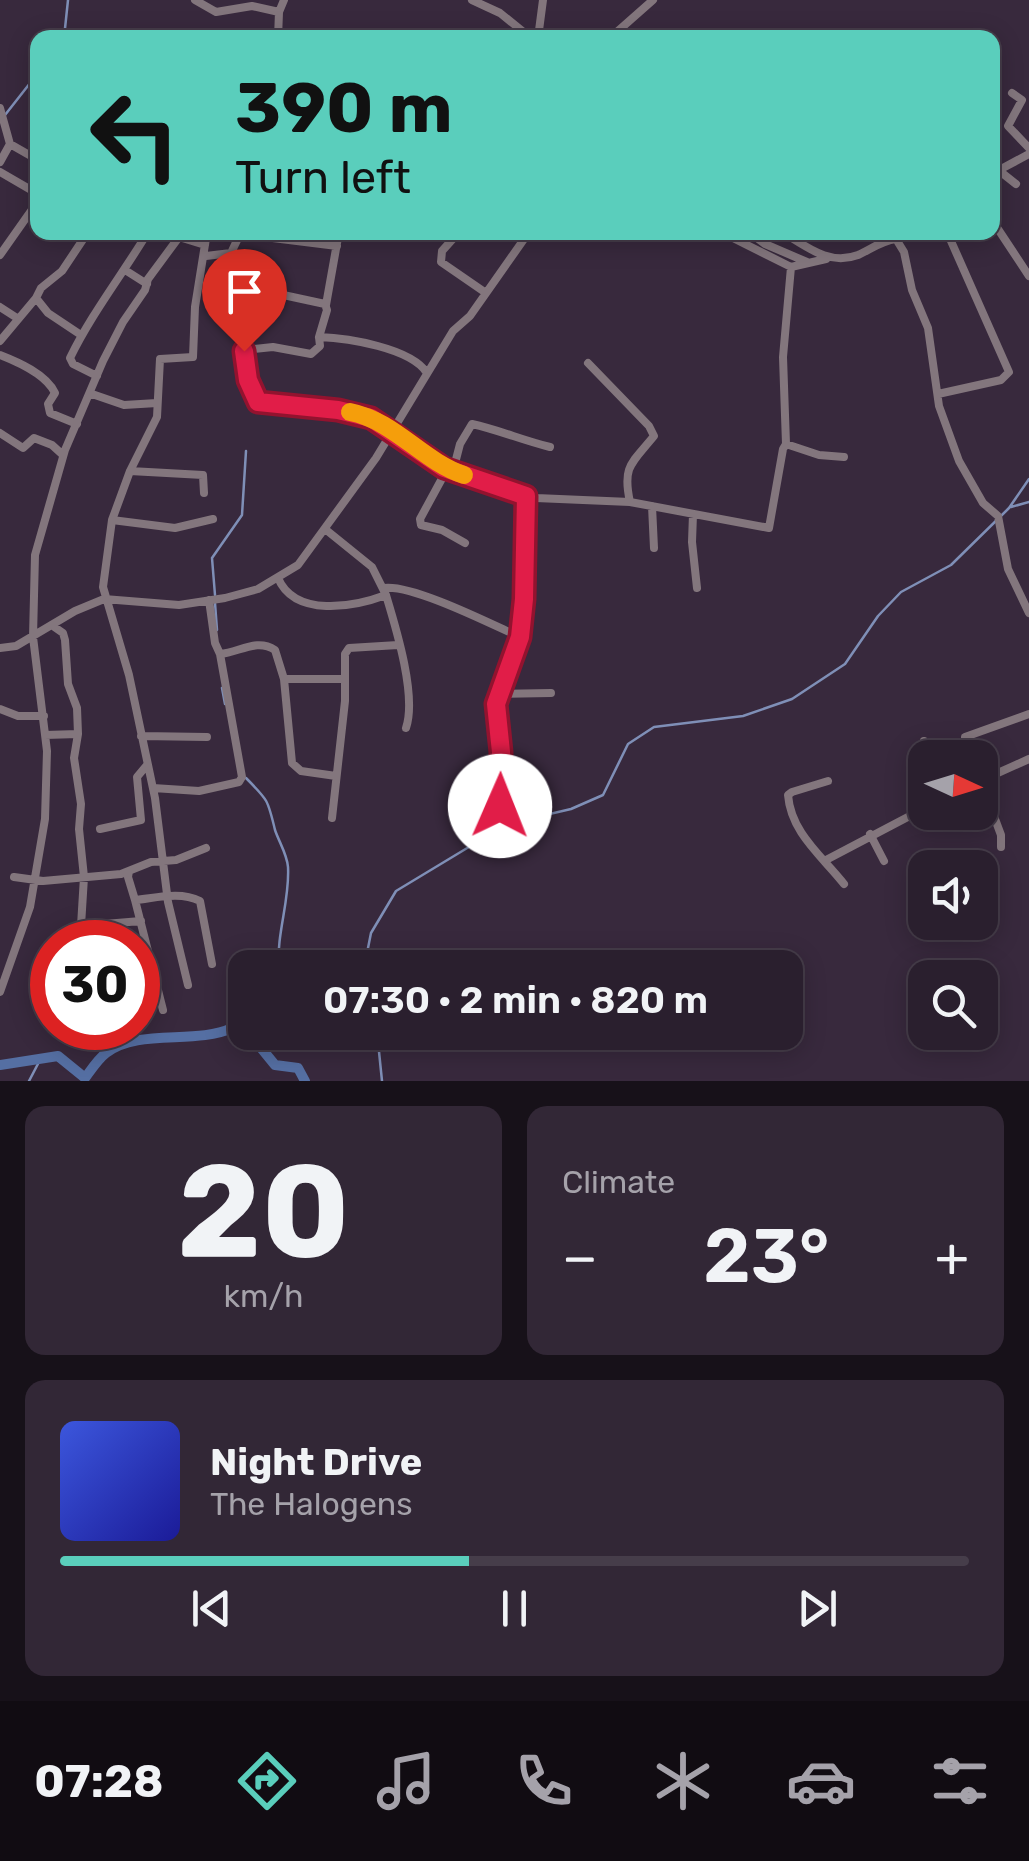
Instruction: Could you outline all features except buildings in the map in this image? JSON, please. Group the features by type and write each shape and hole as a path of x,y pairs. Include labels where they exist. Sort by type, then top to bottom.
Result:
{"street":[{"path":"195,0 219,12 252,6 279,12"},
{"path":"278,30 284,0"},
{"path":"472,0 524,30"},
{"path":"537,30 543,0"},
{"path":"619,30 653,0"},
{"path":"1000,166 1029,151 1008,126 1022,100 1012,93"},
{"path":"0,108 10,144 0,162"},
{"path":"10,144 30,155"},
{"path":"1000,170 1016,184"},
{"path":"0,172 30,193"},
{"path":"0,255 30,210"},
{"path":"1000,232 1029,276"},
{"path":"0,341 41,288 62,271 83,240"},
{"path":"97,376 71,362 81,335 143,240"},
{"path":"0,992 30,906 46,808 44,716 34,637 32,565 63,455 97,376 160,260 177,240"},
{"path":"189,240 205,245"},
{"path":"188,985 130,676 104,599 112,520 156,418 160,358 193,358 206,240"},
{"path":"206,256 230,253 237,240"},
{"path":"288,240 337,246"},
{"path":"338,240 320,346 312,354 273,348 246,350 244,365 254,398 270,405 359,414 378,420 448,469 526,496 612,504 630,502 769,528 786,444 784,357 790,267"},
{"path":"452,240 442,251 441,262 486,293"},
{"path":"0,648 16,646 75,610 104,599 168,605 209,600 258,589 298,565 393,430 452,331 470,316 522,240"},
{"path":"737,240 790,267 855,256 884,240"},
{"path":"760,240 808,263"},
{"path":"796,240 826,258"},
{"path":"897,240 928,328 938,394 959,461 983,503 998,516 1008,569 1029,613"},
{"path":"938,394 1001,380 1009,372 951,240"},
{"path":"126,270 147,284"},
{"path":"262,295 276,294 326,305"},
{"path":"36,298 48,313 81,335"},
{"path":"0,307 17,318"},
{"path":"320,338 355,340 386,348 421,364 427,374"},
{"path":"0,354 18,361 48,382 55,392 48,404 50,413 76,424"},
{"path":"588,363 650,426 654,436 631,462 625,480 630,502"},
{"path":"92,394 124,405 157,404"},
{"path":"465,542 420,522 472,424 494,432 511,432 526,441 550,447"},
{"path":"0,433 22,448 34,438 52,445 63,455"},
{"path":"786,444 819,455 844,457"},
{"path":"130,471 203,475 204,493"},
{"path":"500,806 501,752 496,704 520,637 526,496"},
{"path":"652,506 654,548"},
{"path":"693,514 697,588"},
{"path":"112,520 174,528 214,519"},
{"path":"325,530 372,567 385,591 404,664 410,715 406,728"},
{"path":"278,578 282,586 307,604 355,604 395,586 520,637"},
{"path":"153,788 199,791 238,782 242,777 209,600"},
{"path":"54,626 65,640 68,684 77,708 74,758 81,804 84,877 80,920"},
{"path":"220,654 257,644 275,650 284,679 292,763 302,772 336,776"},
{"path":"332,818 344,654 349,648 398,644"},
{"path":"284,679 345,680"},
{"path":"500,694 550,693"},
{"path":"0,709 18,716 44,716"},
{"path":"965,740 1029,714"},
{"path":"45,736 78,734"},
{"path":"141,736 207,737"},
{"path":"998,772 1029,759"},
{"path":"100,830 141,820 137,777 147,765"},
{"path":"828,781 788,795 789,806 808,846 826,860 844,884"},
{"path":"826,860 908,816"},
{"path":"998,827 1001,846"},
{"path":"870,834 884,861"},
{"path":"14,877 34,880 130,872 151,862 206,848"},
{"path":"130,872 128,877 141,920"},
{"path":"135,900 169,896 200,901 212,964"},
{"path":"160,998 163,1010"}],"waterway":[{"path":"65,30 68,0"},
{"path":"5,115 30,83"},
{"path":"215,595 212,558 242,515 246,451"},
{"path":"368,950 371,933 396,891 507,824 571,809 603,795 628,744 654,727 743,716 792,699 845,664 878,616 901,592 951,565 1009,508 1029,479"},
{"path":"1011,507 1029,502"},
{"path":"215,603 217,630"},
{"path":"222,688 225,704"},
{"path":"246,778 266,801 287,862 279,950"},
{"path":"0,1065 58,1056 85,1078 103,1055 119,1045 202,1036 232,1028 257,1043 275,1065 298,1068 305,1081"},
{"path":"379,1050 382,1081"},
{"path":"29,1081 40,1060"}],"slow traffic":[{"path":"350,412 378,420 444,468 464,475"}],"route":[{"path":"244,351 248,380 258,402 338,410 371,418 444,468 526,496 520,637 496,704 501,752 500,806"}]}
